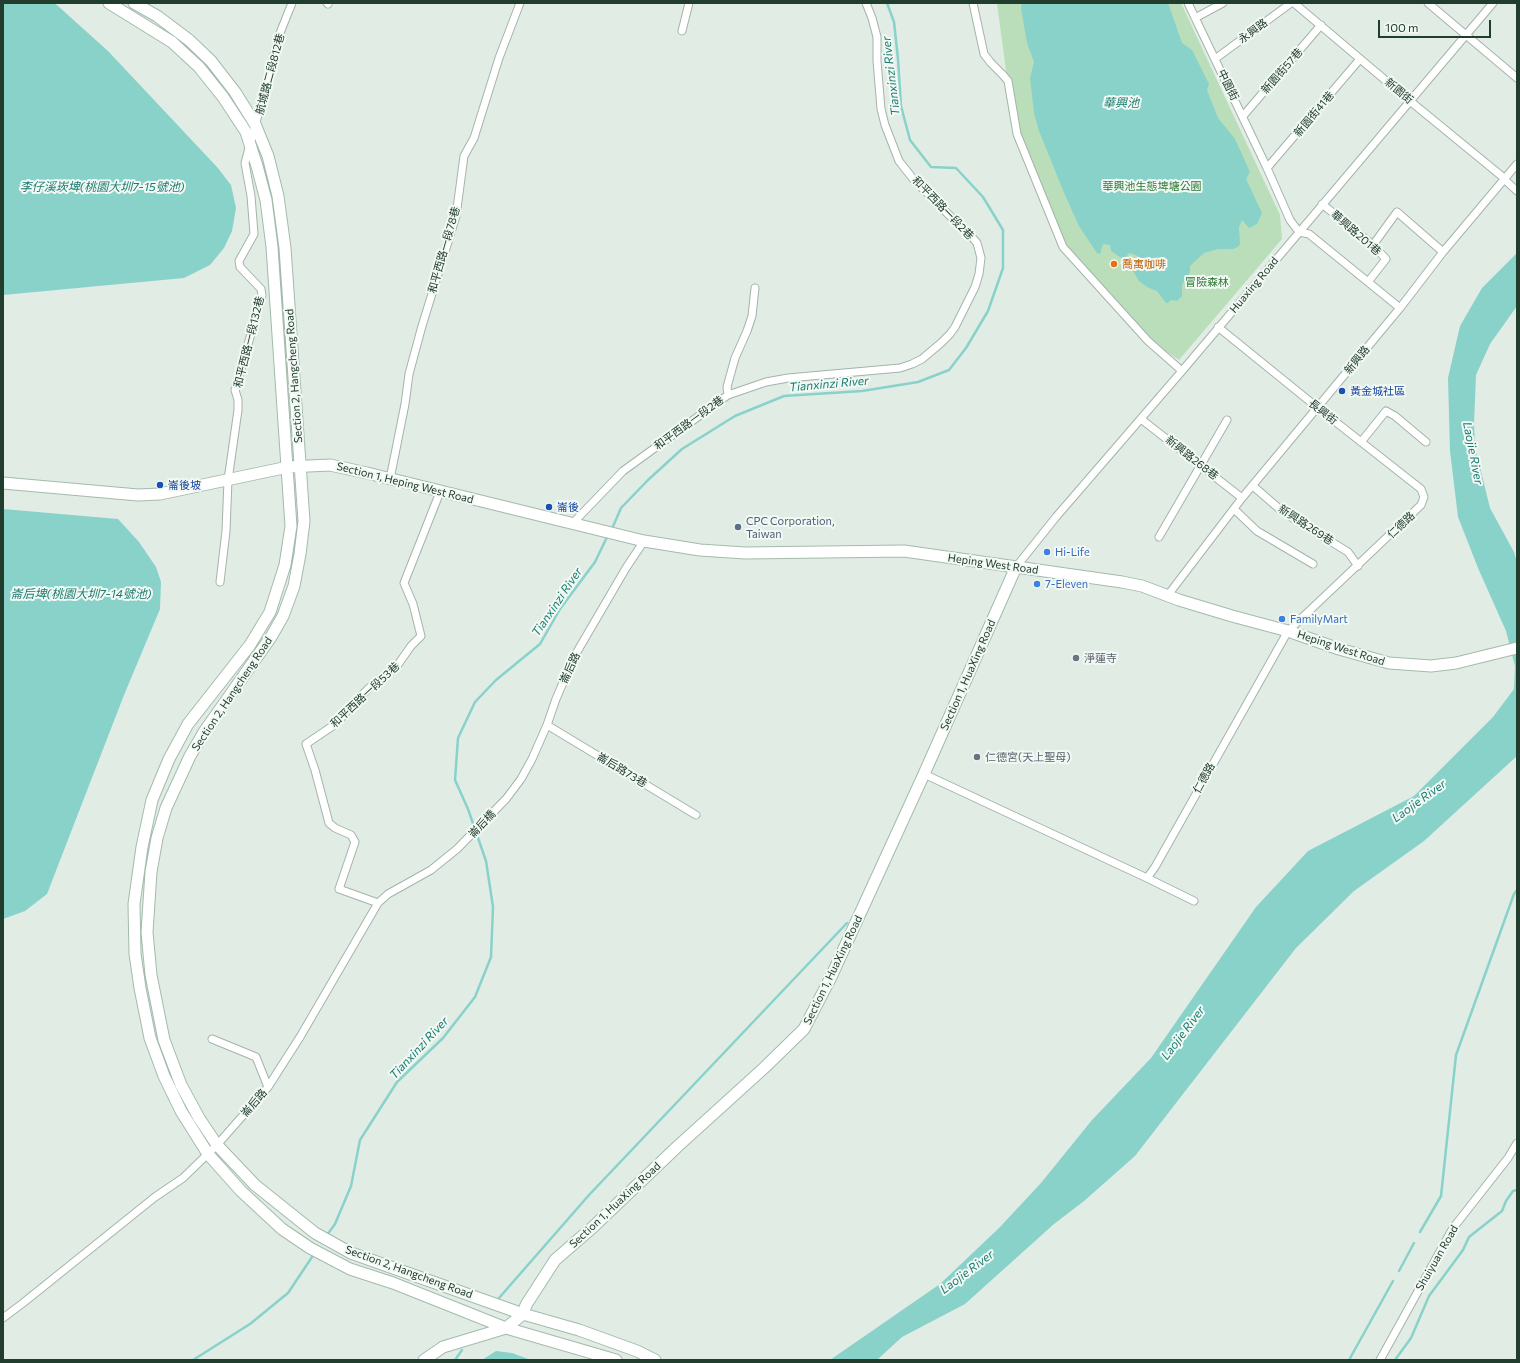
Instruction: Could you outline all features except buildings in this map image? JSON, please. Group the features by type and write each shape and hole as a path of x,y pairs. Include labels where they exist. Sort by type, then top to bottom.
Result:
{"street":[{"name":"Section 2, Hangcheng Road","path":"109,3 172,42 199,68 223,97 246,132 266,200 272,247 288,467 291,526 284,565 270,612 250,645 188,724 169,759 152,800 142,847 134,904 135,954 150,1038 164,1076 181,1111 208,1154 241,1191 282,1229 310,1248 350,1269 393,1283 506,1328 616,1360"},
{"name":"Section 2, Hangcheng Road","path":"134,3 157,16 182,35 211,61 235,92 255,124 268,156 278,196 285,248 304,521 294,586 283,616 272,637 204,732 190,756 166,808 157,838 151,872 147,932 151,975 164,1040 181,1085 199,1118 217,1145 255,1184 315,1234 349,1252 523,1314 579,1330 637,1351 655,1360"},
{"name":"航城路二段812巷","path":"250,145 280,33 292,3"},
{"name":"和平西路一段78巷","path":"390,479 405,404 409,374 422,326 456,216 464,156 474,138 499,58 520,3"},
{"path":"682,31 689,3"},
{"name":"和平西路一段2巷","path":"572,524 623,471 728,395 766,382 788,378 900,368 922,359 950,334 971,294 979,274 981,258 977,243 966,230 961,227 914,180 899,161 885,125 881,109 877,37 866,3"},
{"path":"973,3 984,54 1008,81 1017,134 1063,247 1148,341 1182,371"},
{"name":"中園街","path":"1188,3 1243,116 1290,220 1299,232"},
{"path":"1196,18 1221,3"},
{"name":"永興路","path":"1215,59 1291,3"},
{"name":"新園街","path":"1294,3 1517,191"},
{"path":"1428,3 1517,78"},
{"name":"Huaxing Road","path":"1016,567 1056,517 1182,371 1493,3"},
{"name":"新園街57巷","path":"1243,116 1321,25"},
{"name":"新園街41巷","path":"1267,168 1360,59"},
{"name":"和平西路一段132巷","path":"228,480 238,410 238,400 235,390 262,295 261,289 240,267 239,261 254,234 251,196 245,163 250,145"},
{"name":"新興路","path":"1168,595 1242,498 1318,408 1400,308 1443,252 1517,164"},
{"name":"華興路201巷","path":"1322,204 1372,245 1386,259 1368,282"},
{"path":"1372,245 1397,212 1443,252"},
{"path":"1299,232 1309,234 1400,308"},
{"path":"728,395 727,387 735,358 752,316 755,288"},
{"name":"長興街","path":"1218,327 1421,489 1424,498"},
{"path":"1361,442 1386,411 1395,416 1426,442"},
{"name":"新興路268巷","path":"1141,419 1242,498"},
{"path":"1160,537 1200,464 1227,420"},
{"name":"Section 1, Heping West Road","path":"3,483 138,495 160,494 288,467 330,465 627,537"},
{"path":"220,582 226,530 228,480"},
{"name":"新興路269巷","path":"1253,486 1283,512 1348,552 1358,566"},
{"name":"和平西路一段53巷","path":"378,903 339,889 355,842 351,835 335,828 329,823 315,770 306,744 337,723 369,688 398,666 411,646 421,636 413,604 404,583 440,492"},
{"name":"仁德路","path":"1147,878 1155,867 1288,631 1421,505 1424,498"},
{"path":"1234,509 1257,531 1313,564"},
{"name":"Heping West Road","path":"627,537 700,550 745,553 904,551 1122,582 1142,586 1179,600 1288,631 1339,649 1389,663 1431,666 1456,664 1517,648"},
{"name":"崙后路","path":"506,798 521,779 532,759 574,657 626,568 644,541"},
{"name":"Section 1, HuaXing Road","path":"506,1328 523,1314 526,1305 555,1260 593,1227 804,1029 831,977 924,774 1016,567"},
{"name":"崙后路73巷","path":"547,725 696,815"},
{"path":"924,774 1194,901"},
{"name":"崙后橋","path":"457,849 506,798"},
{"name":"崙后路","path":"3,1318 155,1197 183,1178 217,1145 268,1088 300,1037 378,903 388,894 431,870 457,849"},
{"path":"212,1039 256,1057 268,1088"},
{"name":"Shuiyuan Road","path":"1380,1360 1453,1228 1508,1158 1517,1143"},
{"path":"424,1360 443,1347 506,1328"}],"green space":[{"name":"華興池","path":"997,3 1181,3 1280,215 1282,239 1179,360 1147,335 1074,255 1061,236 1020,136 1012,85 1006,71"}],"water":[{"name":"李仔溪崁埤(桃園大圳7-15號池)","path":"3,3 54,3 58,6 108,51 217,167 231,185 236,208 232,231 224,248 210,265 184,278 3,295"},
{"name":"華興池","path":"1022,3 1168,3 1182,43 1192,50 1209,84 1207,90 1218,118 1235,139 1250,172 1246,179 1262,213 1257,224 1249,228 1242,220 1239,227 1240,244 1238,247 1233,249 1218,249 1204,253 1190,266 1190,272 1182,285 1182,296 1177,301 1171,300 1166,303 1157,291 1147,287 1139,281 1133,271 1138,256 1130,253 1123,259 1111,251 1110,245 1103,244 1100,254 1097,253 1079,226 1039,131 1034,113 1030,78 1034,62 1027,43 1021,8"},
{"name":"Laojie River","path":"1517,253 1517,306 1490,344 1476,375 1474,423 1475,447 1490,508 1514,552 1517,563 1517,756 1424,841 1354,891 1296,948 1135,1156 1084,1201 1054,1224 965,1304 902,1337 877,1360 830,1360 940,1284 999,1228 1041,1183 1092,1120 1151,1058 1256,907 1308,851 1414,796 1493,717 1514,689 1515,666 1506,631 1478,568 1458,517 1450,451 1448,378 1460,326 1482,288"},
{"name":"崙后埤(桃園大圳7-14號池)","path":"3,509 118,519 139,542 156,567 161,582 160,609 124,695 47,894 25,911 3,919"},
{"path":"496,1351 512,1353 531,1360 482,1360"}],"waterway":[{"name":"Tianxinzi River","path":"611,531 621,508 648,480 682,449 735,416 784,396 862,391 918,382 949,370 966,348 988,311 1003,268 1003,230 983,197 956,168 931,167 910,140 901,106 894,22 887,3"},
{"name":"Tianxinzi River","path":"327,1235 335,1224 351,1186 360,1140 397,1082 443,1038 475,997 491,957 493,907 486,861 468,809 455,780 458,738 475,702 496,680 540,644 560,609 595,562 608,535"},
{"path":"1420,1232 1441,1196 1456,1055 1514,894 1517,890"},
{"path":"499,1298 589,1195 847,923"},
{"path":"1395,1360 1411,1338 1429,1296 1463,1250 1469,1237 1502,1211 1506,1201 1513,1191 1517,1190"},
{"path":"1399,1271 1414,1243"},
{"name":"Tianxinzi River","path":"193,1360 250,1324 288,1293 314,1254"},
{"path":"1349,1360 1393,1281"},
{"path":"455,1360 462,1350"}],"place":[{"name":"喬寓咖啡","path":"1114,264"},
{"name":"黃金城社區","path":"1342,391"},
{"name":"崙後坡","path":"160,485"},
{"name":"崙後","path":"549,507"},
{"name":"CPC Corporation, Taiwan","path":"738,527"},
{"name":"Hi-Life","path":"1047,552"},
{"name":"7-Eleven","path":"1037,584"},
{"name":"FamilyMart","path":"1282,619"},
{"name":"淨蓮寺","path":"1076,658"},
{"name":"仁德宮(天上聖母)","path":"977,757"}],"park label":[{"name":"華興池生態埤塘公園","path":"1152,186"},
{"name":"冒險森林","path":"1207,282"}]}
